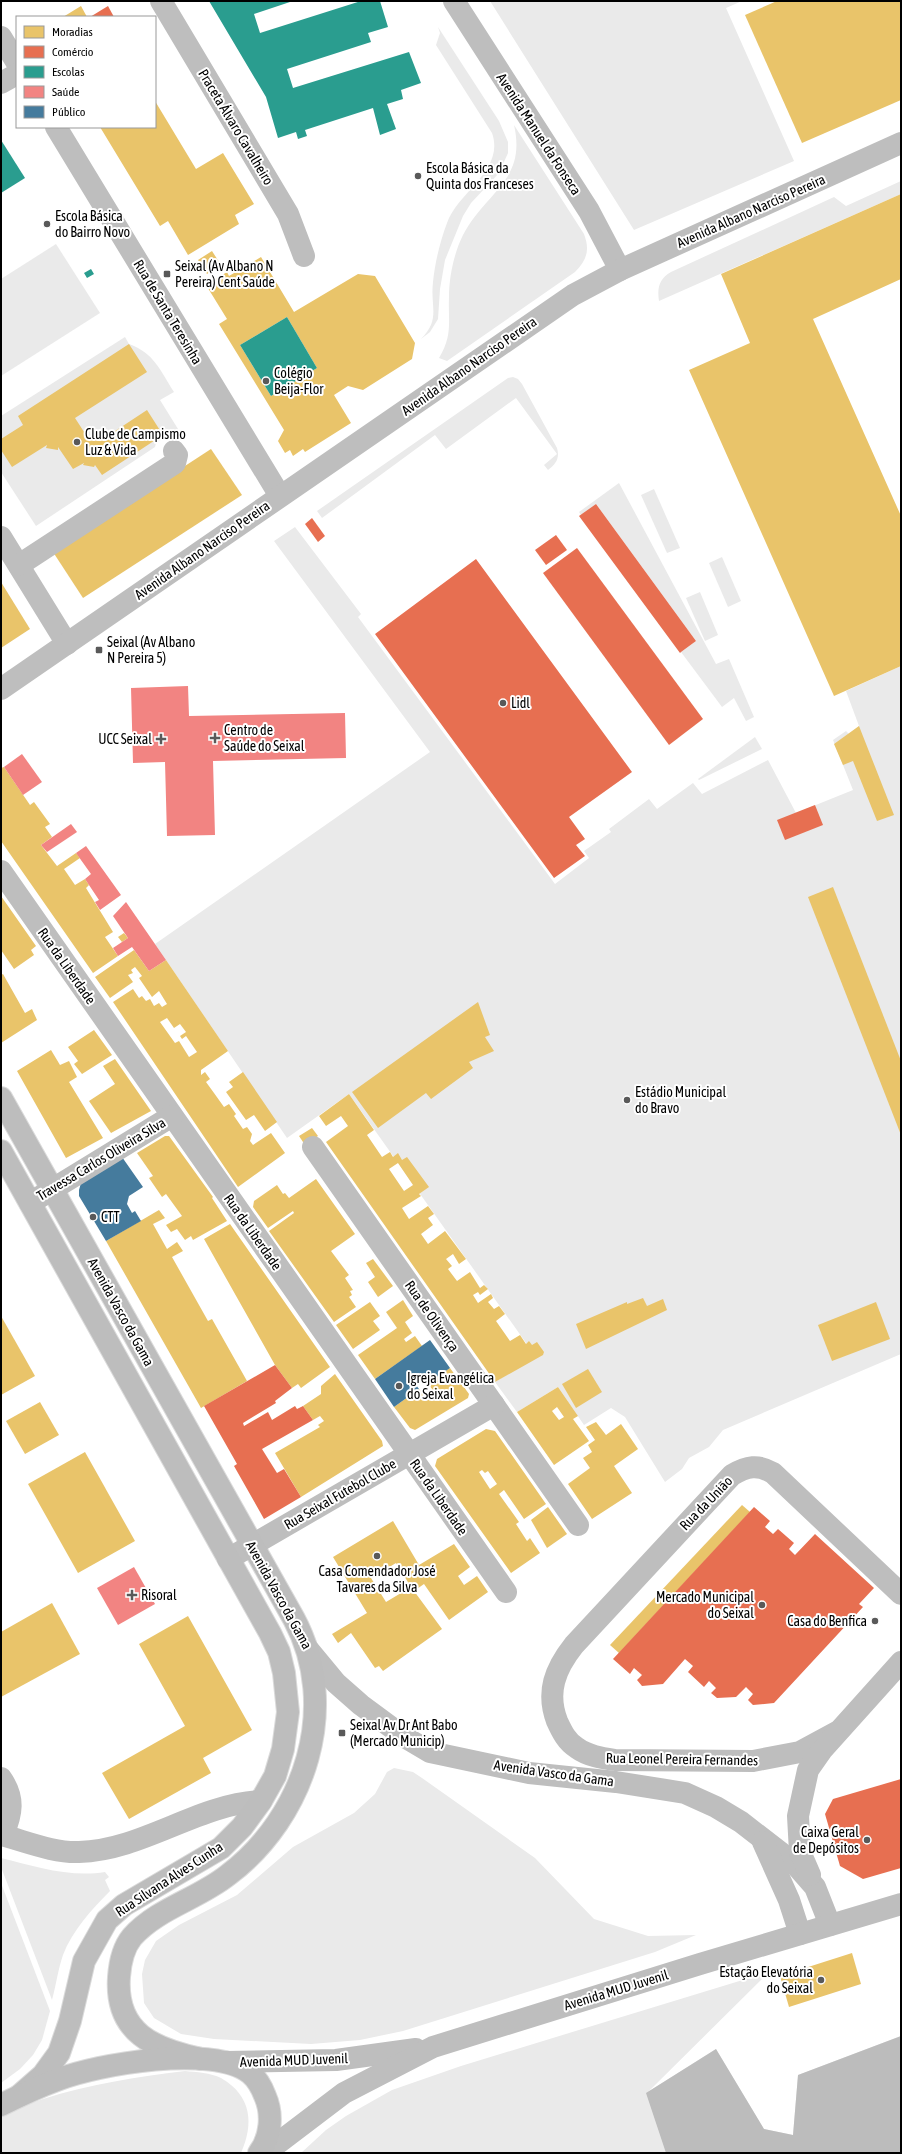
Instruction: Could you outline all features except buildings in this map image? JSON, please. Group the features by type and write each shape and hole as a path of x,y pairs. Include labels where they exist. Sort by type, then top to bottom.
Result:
{"main road":[{"name":"Avenida Vasco da Gama","path":"1,1098 301,1633 307,1648"},
{"name":"Avenida Vasco da Gama","path":"1,1151 270,1633 279,1652"},
{"name":"Rua Silvana Alves Cunha","path":"201,2059 159,2048 132,2027 124,2014 120,1999 118,1985 121,1960 131,1938 140,1929 168,1910 228,1876 261,1846 286,1811 306,1769 314,1729 314,1689 307,1648"},
{"name":"Rua Silvana Alves Cunha","path":"10,2100 43,2075 59,2053 70,2021 84,1961 107,1920 124,1905 221,1848 242,1827 261,1801 274,1776 287,1733 288,1696 279,1652"},
{"path":"10,2100 57,2080 96,2068 147,2060 201,2059 226,2062 250,2073 262,2089 268,2103 270,2123 266,2144 259,2153"}],"street":[{"name":"Praceta Álvaro Cavalheiro","path":"161,1 288,214 304,256"},
{"name":"Avenida Manuel da Fonseca","path":"454,1 589,211 620,270"},
{"path":"1,37 16,61"},
{"path":"1,83 16,75"},
{"name":"Rua de Santa Teresinha","path":"57,128 280,496"},
{"name":"Avenida Albano Narciso Pereira","path":"1,690 561,303 620,270 901,142"},
{"path":"19,565 175,463 177,455 174,451"},
{"path":"1,537 67,644"},
{"name":"Rua da Liberdade","path":"1,871 506,1592"},
{"name":"Travessa Carlos Oliveira Silva","path":"30,1202 172,1116"},
{"name":"Rua de Olivença","path":"313,1147 578,1525"},
{"name":"Rua Seixal Futebol Clube","path":"228,1559 494,1405"},
{"name":"Rua da União","path":"551,1703 553,1680 561,1660 732,1475 742,1469 754,1466 765,1468 773,1473 901,1594"},
{"name":"Avenida Vasco da Gama","path":"307,1648 336,1683 361,1705 397,1732 430,1752 529,1773 616,1782 685,1793 716,1806 741,1822 794,1863 815,1888 830,1925"},
{"name":"Rua Leonel Pereira Fernandes","path":"815,1888 800,1852 798,1816 808,1770 837,1732 901,1662"},
{"name":"Rua Leonel Pereira Fernandes","path":"551,1703 560,1727 569,1742 586,1753 615,1760 753,1761 800,1752 837,1732"},
{"path":"1,1778 9,1792 12,1803 11,1816 2,1835 58,1850 77,1852 98,1850 118,1845 231,1805 261,1801"},
{"name":"Avenida Vasco da Gama","path":"761,1837 789,1900 800,1934"},
{"name":"Avenida MUD Juvenil","path":"226,2062 336,2060 433,2047 901,1904"},
{"name":"Avenida MUD Juvenil","path":"265,2153 344,2093 433,2047"}],"shaded area":[{"path":"490,1 742,1 726,8 794,161 634,230"},
{"path":"438,27 499,121 508,142 508,153 499,173 471,203 463,216 445,260 440,289 438,319 430,332 421,339 427,332 433,319 432,291 434,275 438,252 447,223 453,211 487,169 492,158 494,146 492,133 436,45 440,33"},
{"path":"514,125 584,234 587,245 585,259 575,272 447,361 439,358 448,335 449,289 455,257 463,235 472,220 502,185 515,160 516,144"},
{"path":"901,181 901,194 659,301 658,292 661,281 671,272 834,197 846,206"},
{"path":"56,244 100,313 1,376 1,279"},
{"path":"125,337 129,344 145,352 151,357 174,392 160,400 178,429 156,443 155,447 36,526 1,472 1,416"},
{"path":"513,377 518,379 522,384 557,448 558,455 557,460 548,470 544,465 557,454 516,398 446,449 435,435 322,518 317,511 508,378"},
{"path":"619,483 716,664 729,659 754,717 746,721 734,698 722,707 681,652 696,641 596,504 581,515 579,512"},
{"path":"654,489 680,548 667,553 641,495"},
{"name":"Estádio Municipal do Bravo","path":"295,527 361,614 358,617 555,884 589,858 584,851 611,832 609,829 649,799 657,809 693,783 702,794 768,760 796,813 853,790 833,740 846,731 849,734 859,726 846,691 901,666 901,1354 723,1430 709,1447 689,1458 682,1469 665,1482 625,1417 611,1408 584,1425 558,1387 517,1412 495,1382 536,1357 349,1094 287,1138 155,944 430,752 274,541"},
{"path":"722,557 741,601 728,607 709,563"},
{"path":"700,592 718,635 705,641 686,598"},
{"path":"755,737 762,749 699,780 698,779"},
{"path":"394,1768 413,1772 535,1858 594,1919 648,1936 696,1935 655,1952 403,2031 360,2040 311,2044 214,2039 181,2034 154,2018 144,2003 142,1974 145,1960 156,1941 179,1925 237,1895 293,1847 354,1813 375,1794 387,1772"},
{"path":"1,1858 39,1868 65,1872 105,1872 109,1877 105,1880 110,1891 83,1921 67,1946 61,1960 52,2000 1,1867"},
{"path":"1,1883 50,2011 42,2040 33,2055 20,2069 1,2083"},
{"path":"769,1972 648,2092 716,2049 764,2129 793,2135 798,2075 901,2036 901,2153 301,2153 326,2130 346,2116 392,2090 461,2066"},
{"path":"901,2036 901,2153 666,2153 646,2093 716,2049 764,2129 793,2135 798,2075"},
{"path":"185,2071 217,2076 231,2085 239,2093 248,2111 249,2121 248,2132 241,2153 1,2153 1,2117 16,2109 60,2094 95,2085"}],"place":[{"name":"Escola Básica da Quinta dos Franceses","path":"418,176"},
{"name":"Escola Básica do Bairro Novo","path":"47,224"},
{"name":"Seixal (Av Albano N Pereira) Cent Saúde","path":"167,274"},
{"name":"Colégio Beija-Flor","path":"266,381"},
{"name":"Clube de Campismo Luz & Vida","path":"77,442"},
{"name":"Seixal (Av Albano N Pereira 5)","path":"99,650"},
{"name":"Lidl","path":"503,703"},
{"name":"Centro de Saúde do Seixal","path":"215,738"},
{"name":"UCC Seixal","path":"161,739"},
{"name":"Estádio Municipal do Bravo","path":"627,1100"},
{"name":"CTT","path":"93,1217"},
{"name":"Igreja Evangélica do Seixal","path":"399,1386"},
{"name":"Casa Comendador José Tavares da Silva","path":"377,1556"},
{"name":"Risoral","path":"132,1595"},
{"name":"Mercado Municipal do Seixal","path":"762,1605"},
{"name":"Casa do Benfica","path":"875,1621"},
{"name":"Seixal Av Dr Ant Babo (Mercado Municip)","path":"342,1733"},
{"name":"Caixa Geral de Depósitos","path":"867,1840"},
{"name":"Estação Elevatória do Seixal","path":"821,1980"}]}
